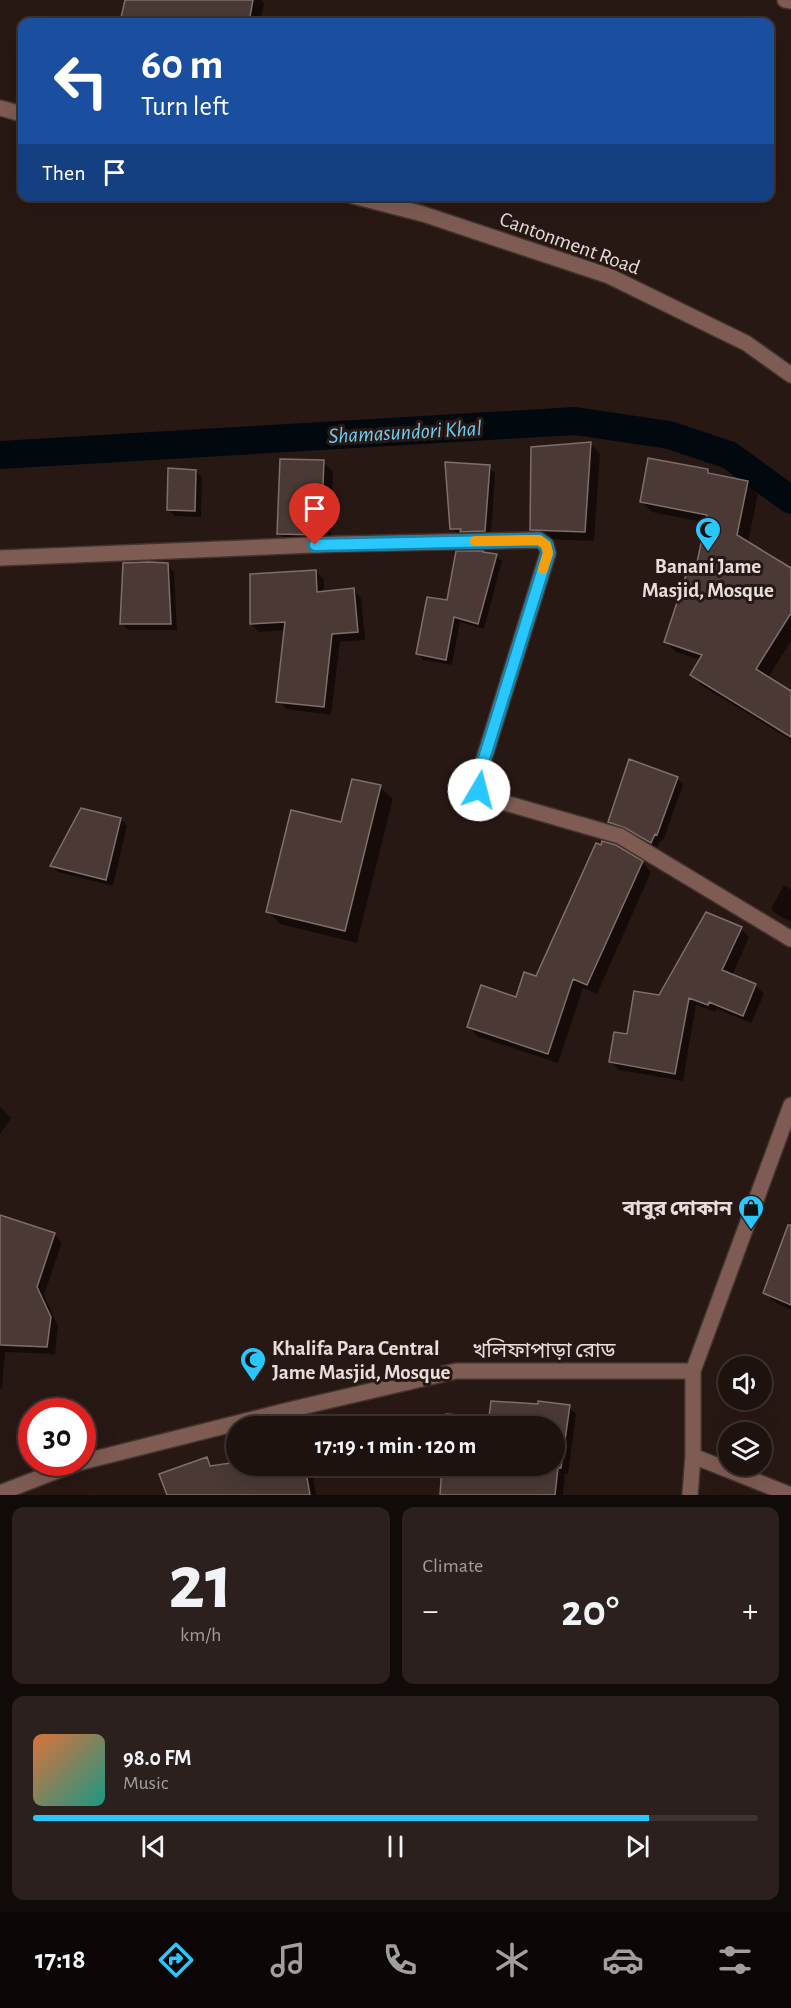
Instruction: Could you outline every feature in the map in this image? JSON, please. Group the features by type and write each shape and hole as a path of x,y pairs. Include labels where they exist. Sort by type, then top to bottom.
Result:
{"street":[{"path":"785,0 791,1"},
{"path":"0,108 18,113"},
{"name":"Cantonment Road","path":"372,201 423,214 609,276 746,343 791,375"},
{"path":"0,558 338,544 539,540 546,545 548,553 478,778 479,790 495,800 620,836 791,939"},
{"path":"690,1495 693,1456 693,1371 791,1105"},
{"name":"খলিফাপাড়া রোড","path":"96,1458 456,1371 693,1371"},
{"path":"693,1456 791,1495"},
{"name":"খলিফাপাড়া রোড","path":"0,1492 43,1476"}],"building":[{"path":"125,0 253,0 250,18 121,18"},
{"path":"591,442 585,532 530,530 531,447"},
{"path":"648,458 708,469 708,473 748,481 737,535 791,568 791,613 756,669 791,691 791,737 690,675 702,655 664,642 688,569 695,572 707,515 640,502"},
{"path":"280,459 324,460 321,535 277,534"},
{"path":"445,462 490,465 485,531 460,532 461,529 450,529"},
{"path":"168,468 196,470 195,511 167,510"},
{"path":"456,551 483,551 497,554 478,624 454,617 446,660 416,654 427,597 447,600"},
{"path":"123,563 168,563 171,624 120,624"},
{"path":"316,570 317,592 354,588 358,632 332,634 324,707 276,702 285,622 250,624 250,574"},
{"path":"629,759 678,777 657,835 655,834 651,843 625,828 608,822"},
{"path":"352,779 381,785 345,931 266,912 291,810 341,822"},
{"path":"81,808 121,818 106,880 50,866"},
{"path":"602,841 616,845 643,861 587,985 573,979 548,1054 467,1027 481,985 516,997 524,972 536,976 596,843 601,845"},
{"path":"706,912 742,927 722,970 756,984 743,1016 709,1002 708,1005 689,998 675,1074 609,1062 614,1032 627,1034 634,991 659,995"},
{"path":"0,1215 55,1233 37,1287 51,1317 47,1347 0,1345"},
{"path":"788,1225 791,1225 791,1305 763,1293"},
{"path":"491,1401 538,1404 538,1401 570,1405 565,1440 565,1416 489,1416"},
{"path":"446,1414 475,1416 446,1416"},
{"path":"207,1457 210,1466 226,1464 226,1476 307,1476 310,1495 167,1495 159,1474"},
{"path":"441,1476 557,1476 555,1495 440,1495"}],"waterway":[{"name":"Shamasundori Khal","path":"0,455 575,421 669,435 729,455 791,500"}],"slow traffic":[{"path":"475,541 539,540 546,545 548,553 543,569"}],"place":[{"name":"Banani Jame Masjid, Mosque","path":"708,553"},
{"name":"বাবুর দোকান","path":"751,1231"},
{"name":"Khalifa Para Central Jame Masjid, Mosque","path":"253,1383"}],"route":[{"path":"315,545 539,540 546,545 548,553 478,778 479,790"}]}
